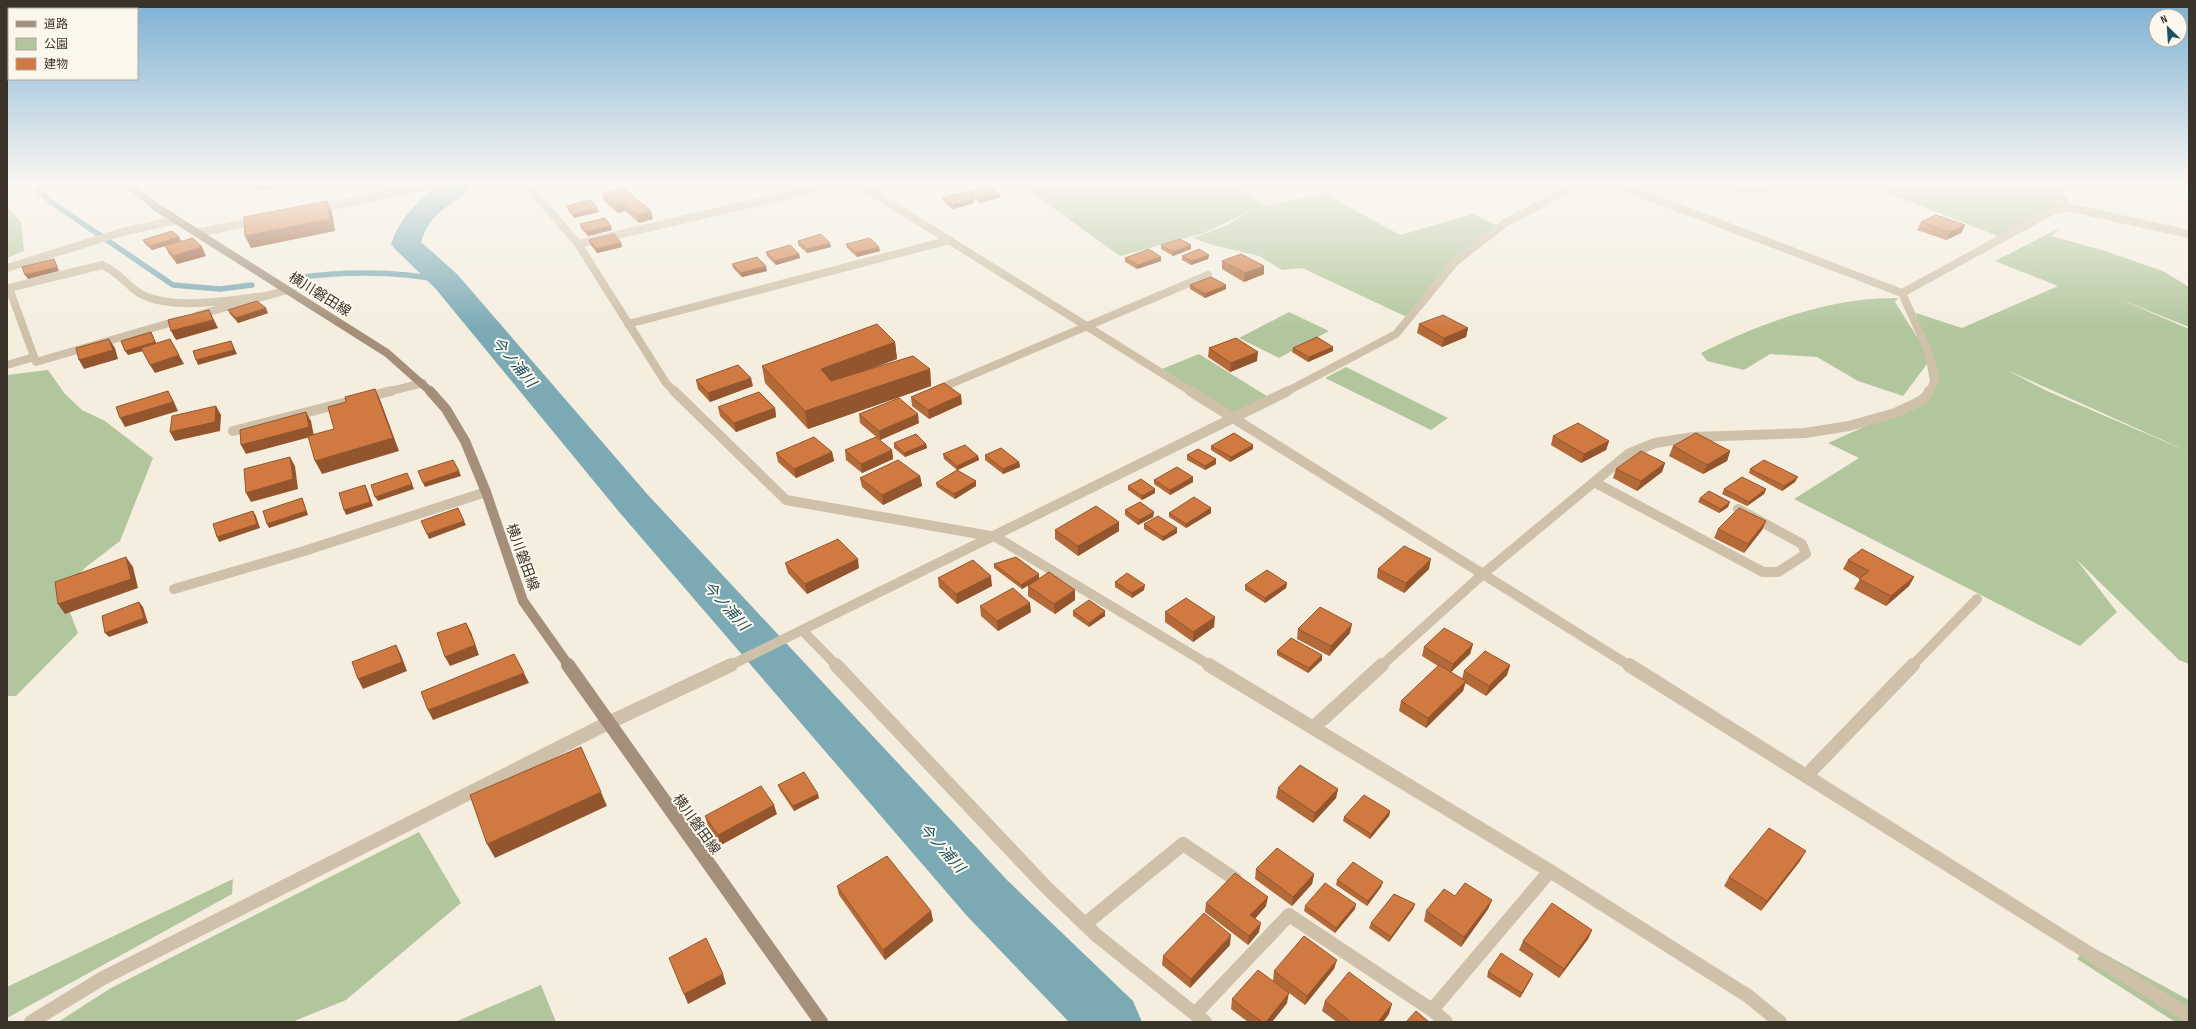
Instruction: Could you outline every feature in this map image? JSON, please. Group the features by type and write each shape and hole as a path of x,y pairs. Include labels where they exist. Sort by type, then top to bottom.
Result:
{"main road":[{"name":"横川磐田線","path":"197,233 388,353 423,383 450,415 465,441 486,492 504,549 523,600 608,723 821,1022"}],"street":[{"path":"7,268 24,264 122,232"},
{"path":"197,233 202,232"},
{"path":"568,232 578,244 666,383 786,500 996,537 1550,871 1748,996 1780,1022"},
{"path":"578,244 629,232"},
{"path":"937,232 2189,1016"},
{"path":"31,1022 103,978 608,723 734,664 996,537 1236,418 1396,334 1455,262 1493,232"},
{"path":"1313,728 1483,574 1628,454 1655,442 1694,437 1805,433 1849,426 1895,413 1925,399 1936,378 1927,349 1902,293 1742,232"},
{"path":"1902,293 2014,232"},
{"path":"628,324 950,240"},
{"path":"265,296 220,301 189,302 160,300 142,294 110,268 102,265 9,288 36,362 287,290"},
{"path":"936,390 1208,275"},
{"path":"7,365 34,357"},
{"path":"233,431 423,383"},
{"path":"1594,482 1763,572 1778,572 1806,554 1802,544 1738,509"},
{"path":"174,589 301,552 486,492"},
{"path":"1806,776 1976,599"},
{"path":"800,631 1045,886 1085,924 1200,1018 1289,915 1432,1010 1446,1022"},
{"path":"1085,924 1183,844 1235,879"},
{"path":"1432,1010 1550,871"}],"green space":[{"path":"7,232 22,232 24,251 7,258"},
{"path":"1087,232 1206,232 1204,233 1120,256"},
{"path":"1209,232 1395,232 1400,235 1410,232 1494,232 1431,285 1409,318 1302,268 1282,270 1259,256 1213,245 1193,238"},
{"path":"1988,232 2015,232 2003,238"},
{"path":"2052,232 2055,232 2051,236 2102,250 2163,271 2189,287 2189,327 2117,298 2189,329 2189,452 2189,664 2179,660 2076,559 2117,612 2080,646 1794,499 1859,458 1828,443 1895,413 1931,387 1927,364 1903,396 1858,381 1817,357 1770,354 1744,370 1707,361 1701,353 1772,322 1796,314 1847,302 1898,298 1895,302 1924,348 1916,313 1962,328 2058,286 1995,261","holes":["2007,370 2189,452 2047,391"]},
{"path":"1289,312 1329,331 1279,358 1239,338"},
{"path":"1199,354 1270,398 1235,416 1162,369"},
{"path":"1346,367 1448,418 1431,430 1325,378"},
{"path":"48,370 65,394 82,410 105,421 153,458 120,541 86,567 62,592 78,633 16,696 7,696 7,375"},
{"path":"419,832 461,903 346,1000 292,1022 58,1022 111,988"},
{"path":"233,879 232,894 7,1018 7,987"},
{"path":"2088,945 2189,1000 2189,1022 2175,1022 2077,959"},
{"path":"541,985 556,1022 455,1022"}],"building":[{"path":"169,232 173,232 179,237 150,246 143,240"},
{"path":"245,232 265,232 245,236"},
{"path":"614,234 621,243 596,249 589,240"},
{"path":"821,234 830,243 807,249 798,241"},
{"path":"193,238 202,247 173,256 165,246"},
{"path":"870,238 879,247 856,253 846,244"},
{"path":"1180,239 1191,245 1173,252 1161,245"},
{"path":"790,245 799,254 775,261 766,252"},
{"path":"1149,249 1161,257 1138,265 1125,258"},
{"path":"1199,249 1209,255 1192,261 1182,256"},
{"path":"1241,254 1264,266 1245,273 1222,261"},
{"path":"757,257 766,266 741,273 732,264"},
{"path":"54,259 57,267 25,275 22,267"},
{"path":"1211,277 1226,285 1205,294 1190,285"},
{"path":"257,301 266,308 236,318 228,310"},
{"path":"209,310 213,320 171,331 168,320"},
{"path":"1443,315 1468,328 1444,338 1419,324"},
{"path":"877,324 895,342 821,369 831,381 913,356 930,369 805,411 762,366"},
{"path":"151,332 155,342 125,351 121,341"},
{"path":"1317,337 1333,347 1309,357 1293,348"},
{"path":"1236,338 1258,352 1231,363 1209,348"},
{"path":"109,339 113,350 79,360 76,348"},
{"path":"170,339 179,355 150,365 141,348"},
{"path":"231,341 234,350 196,360 193,351"},
{"path":"738,365 751,378 708,393 696,380"},
{"path":"944,383 961,395 928,410 911,397"},
{"path":"375,389 393,438 315,461 308,436 334,429 328,407 346,402 345,397"},
{"path":"168,391 173,402 120,418 116,407"},
{"path":"759,392 775,408 734,423 718,407"},
{"path":"899,398 918,414 879,431 859,414"},
{"path":"216,406 215,422 170,432 172,416"},
{"path":"306,412 309,427 241,445 240,430"},
{"path":"1578,423 1609,441 1584,454 1553,436"},
{"path":"1234,433 1253,445 1231,457 1211,446"},
{"path":"1696,433 1730,451 1707,465 1673,446"},
{"path":"916,434 926,444 904,453 894,443"},
{"path":"814,437 832,452 794,469 776,453"},
{"path":"876,437 892,450 861,464 845,450"},
{"path":"965,445 978,456 957,466 943,454"},
{"path":"1001,448 1019,462 1003,469 985,455"},
{"path":"1198,449 1216,459 1205,466 1187,455"},
{"path":"1641,451 1665,463 1641,481 1616,469"},
{"path":"290,457 293,479 246,493 244,469"},
{"path":"453,460 459,471 423,483 418,471"},
{"path":"898,460 920,476 882,495 860,478"},
{"path":"1764,460 1798,477 1784,486 1750,469"},
{"path":"1177,467 1193,477 1170,490 1154,480"},
{"path":"957,470 976,481 954,494 936,483"},
{"path":"407,473 412,484 375,497 371,485"},
{"path":"1742,477 1766,489 1749,502 1724,489"},
{"path":"1141,479 1155,489 1142,496 1128,486"},
{"path":"365,485 370,502 344,510 339,493"},
{"path":"1709,491 1730,502 1721,509 1700,498"},
{"path":"1194,497 1211,508 1186,524 1169,513"},
{"path":"302,498 306,511 267,524 263,511"},
{"path":"1140,502 1154,512 1139,520 1125,510"},
{"path":"1096,506 1119,522 1078,546 1055,530"},
{"path":"458,508 464,521 427,534 421,521"},
{"path":"1739,508 1766,521 1748,544 1718,529"},
{"path":"253,511 257,524 217,537 213,524"},
{"path":"1158,516 1177,528 1163,537 1144,524"},
{"path":"838,539 858,559 805,584 785,563"},
{"path":"1404,546 1431,559 1406,583 1378,569"},
{"path":"1862,549 1914,577 1891,596 1859,579 1869,571 1848,560"},
{"path":"126,557 131,579 58,604 55,582"},
{"path":"1016,557 1039,574 1021,585 994,564"},
{"path":"973,560 991,576 956,594 938,578"},
{"path":"1267,570 1287,583 1265,598 1245,585"},
{"path":"1049,572 1075,590 1054,604 1028,586"},
{"path":"1127,573 1145,585 1132,593 1115,582"},
{"path":"1013,588 1030,603 997,621 980,606"},
{"path":"1186,598 1215,617 1193,632 1165,612"},
{"path":"1089,600 1105,611 1089,623 1073,611"},
{"path":"139,602 144,618 105,633 102,616"},
{"path":"1320,607 1352,624 1331,646 1298,629"},
{"path":"466,623 475,645 445,657 437,633"},
{"path":"1444,628 1473,644 1453,664 1424,647"},
{"path":"1291,638 1322,655 1309,668 1277,651"},
{"path":"396,645 402,662 358,679 352,662"},
{"path":"1485,651 1510,665 1489,686 1464,671"},
{"path":"514,654 524,673 428,710 421,692"},
{"path":"1439,665 1466,681 1428,718 1401,701"},
{"path":"581,747 601,792 487,844 470,795"},
{"path":"1300,765 1338,789 1315,813 1278,788"},
{"path":"804,772 818,794 793,806 778,785"},
{"path":"761,786 774,805 718,835 705,816"},
{"path":"1364,795 1390,811 1371,834 1344,817"},
{"path":"1769,828 1806,851 1767,901 1729,877"},
{"path":"1277,848 1314,874 1293,897 1256,869"},
{"path":"887,856 931,911 883,950 837,886"},
{"path":"1353,862 1383,882 1368,901 1337,880"},
{"path":"1235,873 1268,897 1250,915 1261,923 1249,936 1206,903"},
{"path":"1325,883 1356,904 1336,928 1305,906"},
{"path":"1465,883 1492,900 1464,937 1426,911 1444,889 1455,896"},
{"path":"1394,894 1415,904 1391,937 1371,923"},
{"path":"1552,903 1592,930 1564,969 1523,941"},
{"path":"1204,913 1231,935 1191,979 1163,956"},
{"path":"1304,936 1337,960 1307,996 1274,971"},
{"path":"706,938 723,974 684,994 669,958"},
{"path":"1501,953 1533,974 1522,993 1488,972"},
{"path":"1258,970 1289,993 1266,1022 1262,1022 1232,999"},
{"path":"1349,972 1392,1004 1378,1022 1351,1022 1325,1001"},
{"path":"1416,1011 1429,1022 1406,1022"}],"waterway":[{"path":"95,232 173,285 220,289 252,285"},
{"name":"今ノ浦川","path":"410,232 406,244 446,281 634,504 987,898 1111,1022"},
{"path":"293,278 351,273 389,273 427,277 446,281"}]}
